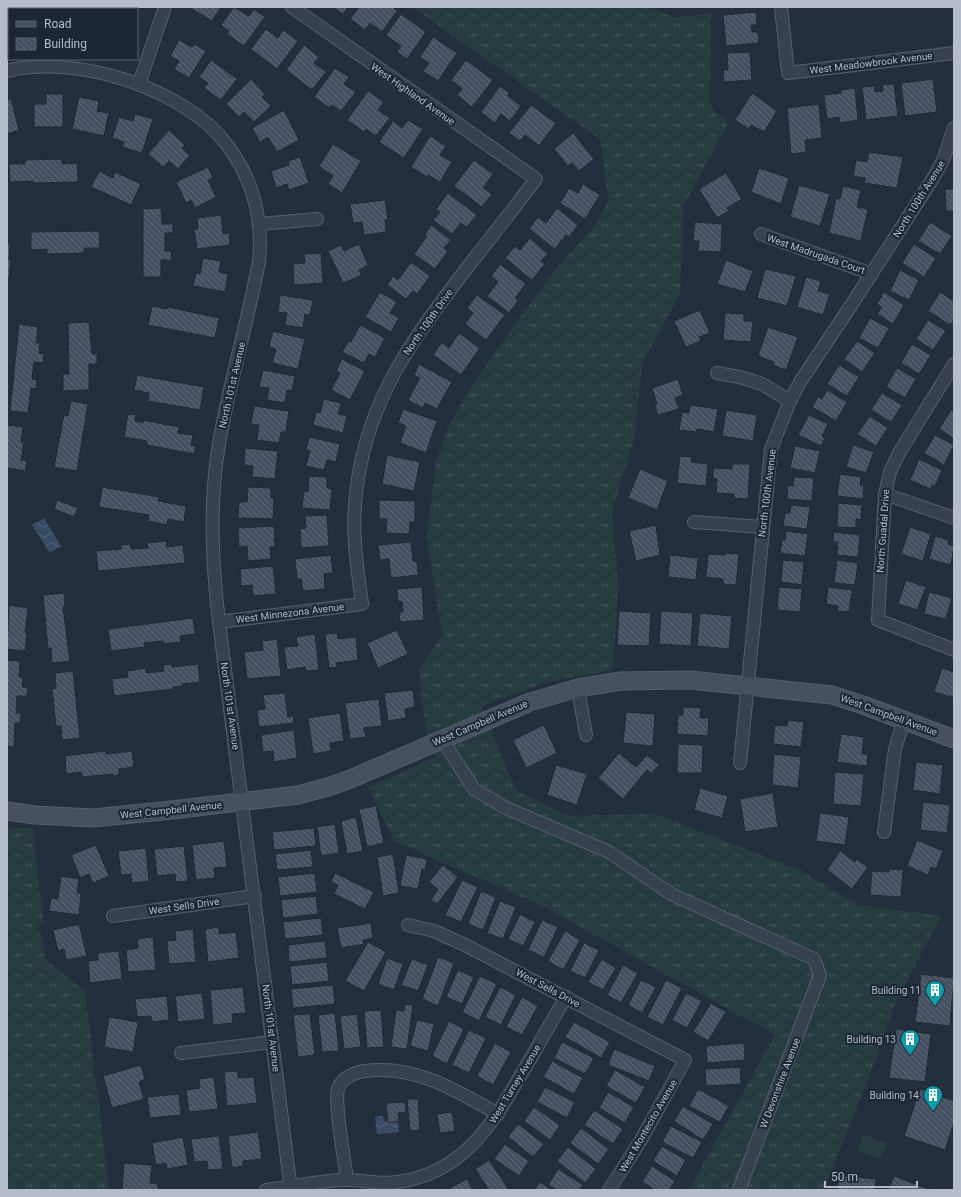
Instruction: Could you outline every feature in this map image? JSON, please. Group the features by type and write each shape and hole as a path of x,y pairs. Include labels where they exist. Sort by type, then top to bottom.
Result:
{"street":[{"path":"7,71 48,66 73,68 139,84 165,7"},
{"name":"West Highland Avenue","path":"292,7 536,179"},
{"name":"West Meadowbrook Avenue","path":"781,7 788,73 954,53"},
{"name":"North 101st Avenue","path":"139,84 188,110 207,124 228,146 248,183 255,201 260,224 261,241 259,261 219,444 214,482 212,545 219,622 291,1188"},
{"name":"North 100th Avenue","path":"740,763 771,449 790,401 800,382 949,162 954,128"},
{"name":"North 100th Drive","path":"362,604 355,539 354,506 361,460 380,401 411,343 536,179"},
{"path":"260,224 317,219"},
{"name":"West Madrugada Court","path":"761,234 872,274"},
{"name":"North Guadal Drive","path":"954,364 899,453 890,472 885,494 878,620 954,650"},
{"path":"716,373 744,378 762,384 790,401"},
{"path":"885,494 954,518"},
{"path":"694,522 763,527"},
{"name":"West Minnezona Avenue","path":"219,622 362,604"},
{"name":"West Campbell Avenue","path":"7,811 93,818 298,795 331,786 530,702 578,688 620,681 670,679 748,685 832,695 954,739"},
{"path":"578,688 586,734"},
{"path":"884,832 895,749 904,720"},
{"name":"W Devonshire Avenue","path":"442,739 474,789 506,808 609,852 671,894 814,959 820,975 739,1190"},
{"name":"West Sells Drive","path":"113,916 254,896"},
{"name":"West Sells Drive","path":"408,925 434,932 465,945 685,1060"},
{"name":"West Turney Avenue","path":"266,1190 347,1180 397,1182 420,1178 443,1168 457,1158 483,1134 498,1114 566,997"},
{"path":"181,1054 272,1042"},
{"name":"West Montecito Avenue","path":"609,1190 641,1140 685,1060"},
{"path":"347,1180 337,1097 342,1082 355,1073 377,1070 410,1073 425,1077 459,1092 498,1114"}],"green space":[{"path":"412,7 647,7 676,18 711,13 710,101 714,111 728,123 683,207 680,294 642,363 635,437 612,512 618,587 613,670 547,682 481,706 516,790 568,816 656,814 802,871 858,905 941,916 894,1007 881,1047 824,1190 689,1190 775,1035 547,908 394,841 368,787 436,757 426,731 419,670 442,635 427,538 436,461 449,425 471,387 517,321 565,258 592,230 609,200 600,139"},
{"path":"7,827 34,829 33,838 44,924 38,924 47,961 85,991 109,1190 7,1190"},
{"path":"863,1134 887,1144 880,1159 857,1150"}],"water":[{"path":"44,518 61,546 50,553 32,525"},
{"path":"383,1116 384,1121 398,1120 399,1132 377,1134 375,1117"}],"building":[{"path":"64,7 84,7 84,8"},
{"path":"189,7 221,7 212,21"},
{"path":"234,7 249,16 254,9 265,17 244,46 227,34 229,31 221,25"},
{"path":"332,7 348,7 343,14"},
{"path":"359,7 392,7 397,11 382,32 370,23 365,30 350,19"},
{"path":"756,12 757,25 751,25 752,32 758,32 759,43 726,46 723,15"},
{"path":"401,14 426,32 407,59 397,52 401,46 386,35"},
{"path":"266,29 278,38 283,30 298,41 277,69 251,49"},
{"path":"433,37 457,53 438,81 423,71 429,63 420,57"},
{"path":"179,40 192,47 194,44 206,51 189,78 174,69 179,61 170,56"},
{"path":"304,45 319,57 314,63 326,72 312,90 286,70"},
{"path":"750,52 752,80 724,82 723,70 728,70 727,53"},
{"path":"211,60 237,79 221,100 204,88 208,83 199,77"},
{"path":"466,60 493,80 472,107 457,95 462,89 451,80"},
{"path":"335,68 349,77 344,84 356,92 341,111 332,105 330,108 314,97"},
{"path":"251,79 265,94 262,97 271,106 254,122 244,112 239,117 226,104"},
{"path":"933,79 937,112 905,116 901,83"},
{"path":"894,84 898,116 866,120 862,87 874,86 875,92 883,91 882,85"},
{"path":"500,86 509,93 508,96 521,106 510,121 501,114 495,123 481,112"},
{"path":"855,88 858,120 840,123 839,117 827,119 824,95 841,93 841,90"},
{"path":"368,91 384,102 378,110 390,118 376,136 366,129 364,132 347,120"},
{"path":"752,93 777,111 764,132 751,125 749,129 735,120"},
{"path":"46,94 63,94 63,127 34,127 34,104 46,104"},
{"path":"79,97 99,101 97,111 109,113 104,136 72,129"},
{"path":"11,99 19,130 7,134 7,100"},
{"path":"819,104 822,138 805,140 806,152 791,154 787,108"},
{"path":"531,105 556,123 539,146 525,135 520,141 509,133"},
{"path":"284,110 299,140 277,152 268,137 260,142 252,128"},
{"path":"135,114 153,119 142,153 122,147 124,142 112,138 119,117 133,121"},
{"path":"408,120 423,129 404,158 379,142 393,121 402,128"},
{"path":"169,130 185,145 182,148 190,155 178,169 169,161 163,167 148,154"},
{"path":"573,133 594,159 579,171 572,163 568,166 554,149"},
{"path":"430,136 446,146 440,155 452,162 440,182 428,175 427,177 411,167"},
{"path":"333,144 361,161 342,193 328,184 333,176 319,166"},
{"path":"869,152 903,157 897,188 864,183 865,178 853,176 856,160 867,162"},
{"path":"300,157 309,183 289,190 287,184 276,188 271,171 289,165 288,161"},
{"path":"62,159 62,164 77,163 78,182 10,182 9,164 25,164 25,160"},
{"path":"474,160 493,174 483,188 492,194 482,207 454,186"},
{"path":"208,167 213,178 208,180 216,197 195,208 191,200 186,203 176,182"},
{"path":"759,168 789,178 781,204 751,192"},
{"path":"99,171 113,178 115,172 141,184 131,205 91,187"},
{"path":"726,173 742,199 727,208 729,211 717,218 699,189"},
{"path":"583,184 600,195 585,219 560,203 569,188 578,193"},
{"path":"799,185 830,194 820,226 790,217"},
{"path":"843,186 861,190 857,207 868,209 861,241 829,233 836,198 840,199"},
{"path":"945,189 954,189 954,211 946,211"},
{"path":"448,193 477,215 467,227 461,223 452,234 433,220 440,212 436,209"},
{"path":"385,200 388,219 385,220 386,232 364,235 362,222 353,223 350,204"},
{"path":"161,208 162,224 173,224 173,233 165,233 165,251 171,251 172,260 161,260 161,277 143,277 143,209"},
{"path":"557,208 578,225 569,237 566,235 555,249 529,229 538,217 546,223"},
{"path":"221,215 223,234 229,233 230,245 197,249 194,229 198,229 197,218"},
{"path":"695,222 722,224 721,252 698,251 699,241 693,241"},
{"path":"930,222 952,236 940,254 918,241"},
{"path":"431,225 451,240 444,248 448,251 435,269 414,254 427,236 425,234"},
{"path":"99,231 100,248 84,248 84,253 47,254 47,249 31,250 31,232"},
{"path":"530,238 548,254 541,261 545,264 532,280 505,258 515,246 520,250"},
{"path":"7,244 10,244 9,260 11,260 7,295"},
{"path":"359,244 368,265 359,270 362,275 343,283 328,251 341,245 344,251"},
{"path":"914,244 936,258 924,277 902,263"},
{"path":"321,253 323,283 294,285 293,264 305,263 304,254"},
{"path":"203,258 221,261 219,272 228,274 225,292 193,286 196,273 200,274"},
{"path":"726,260 753,271 745,292 717,284"},
{"path":"411,262 430,276 417,294 413,291 406,299 387,285 393,276 398,280"},
{"path":"500,264 526,284 515,298 518,301 509,313 487,296 498,282 491,276"},
{"path":"765,269 796,276 787,306 757,298"},
{"path":"900,270 919,280 909,300 890,291"},
{"path":"806,277 821,281 818,291 830,294 823,315 797,307"},
{"path":"380,292 397,302 390,313 399,318 391,332 365,317"},
{"path":"884,292 904,305 893,324 877,314 882,307 877,304"},
{"path":"940,292 954,301 954,320 950,325 928,311"},
{"path":"280,295 313,300 310,315 305,314 303,328 285,325 287,313 278,312"},
{"path":"477,295 505,315 486,340 465,324 473,313 467,308"},
{"path":"152,306 167,309 168,307 219,318 215,338 148,325"},
{"path":"700,310 710,333 699,337 701,341 686,347 674,321"},
{"path":"725,313 744,314 744,321 753,321 751,342 723,340"},
{"path":"870,318 889,328 878,348 859,338"},
{"path":"928,320 946,331 933,350 916,339"},
{"path":"89,322 92,354 97,354 97,364 89,364 89,390 63,391 63,374 69,374 68,323"},
{"path":"19,324 38,327 36,343 40,343 39,353 44,354 43,363 34,362 32,379 37,380 36,389 31,388 28,413 10,411"},
{"path":"360,325 385,338 375,357 369,354 364,363 342,352 349,341 351,342"},
{"path":"768,327 798,337 786,370 773,365 774,362 758,356"},
{"path":"273,331 305,339 298,369 272,363 276,349 269,347"},
{"path":"459,333 480,348 461,375 433,355 442,342 449,348"},
{"path":"857,341 875,353 862,372 844,359"},
{"path":"912,344 931,355 919,374 901,363"},
{"path":"342,359 365,371 350,400 331,390 340,373 336,371"},
{"path":"419,364 452,382 437,409 425,403 423,408 408,400 420,378 414,375"},
{"path":"839,365 859,377 847,396 827,384"},
{"path":"897,368 916,379 905,398 886,387"},
{"path":"263,370 295,376 292,391 287,390 285,403 267,400 269,388 259,387"},
{"path":"137,375 204,387 200,410 148,401 149,393 134,390"},
{"path":"678,379 683,395 675,398 679,409 658,415 654,404 657,404 652,388"},
{"path":"827,390 847,402 836,421 812,407 818,397 822,399"},
{"path":"882,393 902,405 891,422 871,410"},
{"path":"324,399 341,403 338,414 347,416 343,433 313,425 316,412 320,413"},
{"path":"71,401 88,404 77,471 54,467 64,415 68,416"},
{"path":"690,405 718,409 714,432 697,429 696,432 679,430 682,412 689,413"},
{"path":"254,406 289,411 286,432 281,432 279,443 257,440 259,425 251,424"},
{"path":"403,409 437,421 426,453 400,443 406,426 398,423"},
{"path":"726,410 757,415 753,441 722,436"},
{"path":"951,410 954,412 954,439 939,429"},
{"path":"128,414 136,415 135,421 143,423 143,420 179,427 178,433 193,435 191,445 196,446 194,454 147,445 147,441 124,437"},
{"path":"809,415 828,424 822,436 825,438 821,446 798,435"},
{"path":"870,416 888,428 876,446 857,434"},
{"path":"7,425 23,427 21,442 24,442 21,460 27,461 25,471 7,468"},
{"path":"935,435 954,445 944,465 924,453"},
{"path":"309,437 340,444 336,462 327,460 324,470 306,466 310,451 306,450"},
{"path":"853,445 874,452 866,473 846,467"},
{"path":"795,446 820,451 815,473 790,468"},
{"path":"245,448 278,451 275,479 252,477 253,466 244,465"},
{"path":"387,455 420,462 414,491 382,484"},
{"path":"680,456 692,457 691,462 708,464 706,486 677,483"},
{"path":"919,459 942,470 935,486 932,485 930,489 910,480"},
{"path":"732,464 750,464 748,499 734,498 734,494 716,493 717,479 713,479 713,468 732,469"},
{"path":"640,469 668,481 657,510 628,498"},
{"path":"840,474 861,477 860,485 864,486 863,499 837,496"},
{"path":"309,476 327,477 327,488 332,489 330,510 302,508 304,491 308,492"},
{"path":"794,477 814,478 812,501 787,499 788,485 793,486"},
{"path":"102,487 159,497 158,501 186,506 184,522 168,519 167,525 148,521 149,515 99,507"},
{"path":"248,487 271,488 271,498 274,499 273,519 238,518 239,502 247,502"},
{"path":"57,500 78,508 74,517 54,509"},
{"path":"379,500 415,501 415,522 410,522 409,534 386,533 387,519 379,519"},
{"path":"838,503 862,505 861,520 856,519 856,528 837,527"},
{"path":"791,505 810,507 807,529 783,526 785,513 790,513"},
{"path":"327,515 329,546 301,548 300,529 306,528 305,516"},
{"path":"656,525 660,555 636,561 629,531"},
{"path":"274,526 275,547 270,547 271,559 248,561 247,546 239,547 238,528"},
{"path":"910,527 931,534 923,561 901,554"},
{"path":"786,531 808,534 805,556 780,553 782,540 785,540"},
{"path":"834,532 860,535 858,557 837,555 838,542 833,542"},
{"path":"935,536 949,540 948,544 954,546 951,565 929,559"},
{"path":"166,541 167,547 183,545 185,563 98,571 96,551 121,549 121,545 130,544 131,549 148,548 147,543"},
{"path":"411,542 413,561 417,561 418,575 391,578 389,559 380,560 378,545"},
{"path":"725,553 739,554 736,585 723,584 723,579 706,577 708,554 725,555"},
{"path":"331,555 333,573 324,574 325,589 303,591 301,579 297,579 295,559"},
{"path":"670,555 698,558 696,580 668,577"},
{"path":"783,560 804,562 802,585 781,582"},
{"path":"837,560 858,563 855,585 834,583"},
{"path":"273,566 276,594 253,596 252,585 241,586 240,569"},
{"path":"906,580 926,587 917,610 898,604"},
{"path":"422,587 424,620 400,622 399,612 403,612 402,601 398,602 397,589"},
{"path":"779,587 802,589 800,612 777,610"},
{"path":"828,587 852,590 849,612 837,611 838,606 826,604"},
{"path":"929,592 952,598 946,619 924,614"},
{"path":"64,593 65,607 63,607 70,661 52,663 51,648 48,649 43,595"},
{"path":"9,605 28,608 25,632 27,633 25,651 7,649"},
{"path":"619,611 651,613 649,646 617,645"},
{"path":"661,611 693,613 691,646 659,644"},
{"path":"700,613 732,616 729,649 697,646"},
{"path":"193,618 195,634 180,636 181,642 163,644 163,641 144,643 145,647 111,651 108,629"},
{"path":"397,630 408,654 378,668 367,643"},
{"path":"337,633 338,639 356,637 358,660 336,663 337,667 329,668 325,634"},
{"path":"315,634 319,670 306,671 305,667 287,670 284,647 298,646 296,637"},
{"path":"277,639 281,676 247,679 244,652 263,650 262,641"},
{"path":"7,660 20,661 19,677 23,677 22,687 28,687 27,696 17,696 16,713 21,713 20,723 15,723 14,747 7,746"},
{"path":"172,664 172,667 198,664 200,682 182,684 183,686 173,687 173,689 114,696 112,679 128,677 127,671 146,668 146,673 164,671 163,665"},
{"path":"942,668 954,672 954,698 934,692"},
{"path":"73,671 80,738 62,740 61,726 56,726 52,689 56,688 55,673"},
{"path":"413,690 415,707 405,709 406,718 388,721 384,693"},
{"path":"285,693 288,717 293,716 294,723 259,727 257,710 265,709 263,695"},
{"path":"379,699 382,726 364,728 366,737 350,739 345,703"},
{"path":"683,707 701,708 700,718 709,718 708,736 677,734 678,715 683,715"},
{"path":"626,712 655,714 653,746 623,743"},
{"path":"340,713 344,741 330,743 331,751 313,754 308,718"},
{"path":"788,720 804,722 801,747 773,744 775,725 787,726"},
{"path":"544,725 557,753 526,768 513,740"},
{"path":"294,730 297,758 274,762 273,751 263,752 261,735"},
{"path":"841,734 864,737 862,754 868,755 867,766 837,762"},
{"path":"678,744 703,745 702,773 677,773"},
{"path":"105,751 106,754 132,751 134,767 119,769 119,775 113,776 113,774 82,777 82,772 66,774 65,756"},
{"path":"619,753 636,767 647,755 659,765 652,773 647,770 623,799 598,778"},
{"path":"774,754 801,757 798,788 772,785"},
{"path":"916,762 943,765 940,794 913,790"},
{"path":"556,765 587,774 577,805 547,795"},
{"path":"835,772 864,774 861,806 833,804"},
{"path":"700,788 728,796 722,818 694,810"},
{"path":"773,793 778,827 745,832 740,799"},
{"path":"923,802 950,805 947,833 920,830"},
{"path":"376,806 384,843 367,847 359,809"},
{"path":"820,813 849,817 845,845 816,841"},
{"path":"356,817 363,851 347,854 341,821"},
{"path":"335,824 339,853 321,856 317,827"},
{"path":"314,828 316,846 274,850 272,832"},
{"path":"917,840 943,851 936,869 931,867 928,875 907,866"},
{"path":"224,841 227,867 214,868 215,878 196,880 192,845"},
{"path":"96,845 109,876 93,883 89,874 80,878 71,855"},
{"path":"184,846 188,881 176,882 175,874 157,876 154,849"},
{"path":"146,848 149,881 132,883 131,874 121,875 118,851"},
{"path":"311,850 313,867 277,870 275,854"},
{"path":"840,851 855,862 856,859 868,867 852,889 827,870"},
{"path":"393,854 399,893 383,896 377,857"},
{"path":"406,855 427,859 425,870 422,869 418,889 400,886"},
{"path":"443,865 458,877 437,904 431,900 438,889 429,882"},
{"path":"889,869 903,870 901,897 870,895 872,871 889,872"},
{"path":"315,873 317,892 280,896 278,877"},
{"path":"335,873 374,892 365,909 334,894 338,885 331,882"},
{"path":"61,876 79,879 77,893 81,893 79,915 49,911 51,898 58,899"},
{"path":"462,880 478,887 461,922 445,915"},
{"path":"481,891 496,897 483,930 468,924"},
{"path":"316,896 318,914 283,918 281,900"},
{"path":"500,901 516,907 503,939 487,933"},
{"path":"520,914 535,922 523,946 508,939"},
{"path":"321,918 323,935 285,939 283,922"},
{"path":"542,920 558,927 544,957 528,950"},
{"path":"371,923 373,938 363,940 364,944 341,948 337,928"},
{"path":"79,924 87,956 66,960 64,949 58,951 53,930"},
{"path":"219,927 219,934 236,932 239,958 208,962 205,929"},
{"path":"193,929 196,962 169,964 167,941 176,940 175,931"},
{"path":"565,931 580,940 563,970 548,961"},
{"path":"153,937 156,970 128,972 126,950 138,948 137,939"},
{"path":"325,941 327,958 289,962 288,945"},
{"path":"368,942 386,952 364,991 345,981"},
{"path":"584,943 599,950 585,978 570,971"},
{"path":"119,951 122,979 90,983 88,961 98,960 98,953"},
{"path":"438,957 454,963 438,1006 422,999"},
{"path":"387,958 403,964 394,990 378,984"},
{"path":"412,959 428,965 418,991 401,985"},
{"path":"602,959 616,968 603,990 588,982"},
{"path":"327,962 329,981 292,985 290,966"},
{"path":"623,965 638,973 621,1003 607,995"},
{"path":"458,970 474,977 462,1004 446,997"},
{"name":"Building 11","path":"921,974 954,978 950,1026 915,1022"},
{"path":"480,976 497,984 479,1021 462,1012"},
{"path":"641,980 656,987 642,1013 628,1005"},
{"path":"666,980 682,988 663,1025 647,1017"},
{"path":"333,985 335,1004 293,1008 291,989"},
{"path":"243,987 246,1013 232,1014 233,1023 213,1025 210,990"},
{"path":"500,987 516,995 501,1025 485,1017"},
{"path":"202,993 205,1019 178,1022 175,996"},
{"path":"686,993 702,1001 687,1028 672,1020"},
{"path":"167,996 169,1020 152,1022 151,1016 137,1017 135,999"},
{"path":"522,997 538,1006 522,1035 506,1027"},
{"path":"711,1003 726,1012 708,1041 693,1032"},
{"path":"405,1004 413,1005 407,1049 391,1047 396,1010 404,1011"},
{"path":"381,1010 384,1047 367,1048 364,1011"},
{"path":"335,1013 339,1051 322,1052 318,1015"},
{"path":"310,1014 315,1055 298,1057 293,1015"},
{"path":"357,1014 361,1047 344,1049 340,1016"},
{"path":"109,1017 138,1022 133,1052 104,1047"},
{"path":"417,1020 434,1024 428,1051 410,1046"},
{"path":"449,1021 464,1029 447,1064 432,1056"},
{"path":"574,1022 610,1042 601,1058 565,1037"},
{"name":"Building 13","path":"896,1029 931,1034 925,1082 889,1078"},
{"path":"469,1030 486,1038 469,1073 452,1065"},
{"path":"562,1042 594,1058 585,1074 554,1058"},
{"path":"495,1043 511,1052 493,1085 477,1076"},
{"path":"744,1043 745,1060 707,1063 706,1046"},
{"path":"614,1049 655,1066 649,1081 608,1065"},
{"path":"552,1061 583,1078 574,1094 543,1077"},
{"path":"141,1065 145,1079 139,1082 144,1099 112,1108 103,1076"},
{"path":"740,1067 741,1084 706,1086 705,1069"},
{"path":"615,1070 645,1087 636,1103 606,1086"},
{"path":"238,1071 238,1078 254,1077 257,1103 227,1106 224,1072"},
{"path":"214,1077 218,1109 189,1112 186,1090 200,1088 199,1079"},
{"path":"545,1087 575,1102 567,1118 537,1102"},
{"path":"698,1089 729,1106 720,1122 689,1106"},
{"name":"Building 14","path":"920,1089 954,1101 954,1123 945,1150 904,1136"},
{"path":"608,1092 634,1107 625,1123 599,1108"},
{"path":"179,1094 181,1115 150,1118 147,1097"},
{"path":"407,1099 418,1099 420,1130 410,1131"},
{"path":"405,1102 406,1112 398,1113 399,1121 388,1123 386,1103"},
{"path":"683,1106 713,1124 703,1140 674,1121"},
{"path":"534,1107 560,1125 550,1140 524,1121"},
{"path":"594,1110 623,1129 613,1144 584,1125"},
{"path":"452,1112 455,1131 440,1133 437,1114"},
{"path":"518,1124 544,1144 533,1157 508,1137"},
{"path":"671,1126 702,1142 693,1158 662,1142"},
{"path":"581,1128 609,1149 598,1164 570,1143"},
{"path":"258,1132 262,1159 243,1161 243,1166 232,1168 228,1136"},
{"path":"219,1136 223,1169 208,1170 207,1161 194,1162 191,1139"},
{"path":"183,1137 188,1165 167,1169 166,1163 156,1165 152,1143"},
{"path":"505,1144 529,1161 519,1176 494,1159"},
{"path":"662,1146 686,1160 677,1176 653,1161"},
{"path":"568,1147 596,1169 585,1183 557,1161"},
{"path":"489,1160 509,1190 489,1190 475,1169"},
{"path":"124,1163 152,1165 150,1183 158,1184 158,1190 122,1190"},
{"path":"652,1166 675,1181 669,1190 655,1190 642,1182"},
{"path":"558,1169 583,1185 579,1190 557,1190 548,1185"},
{"path":"839,1175 876,1179 875,1190 837,1190"},
{"path":"894,1176 929,1189 929,1190 888,1190"},
{"path":"467,1179 473,1190 451,1190 450,1188"},
{"path":"540,1182 551,1190 534,1190"}],"place":[{"name":"Building 11","path":"935,1007"},
{"name":"Building 13","path":"910,1056"},
{"name":"Building 14","path":"933,1112"}]}
